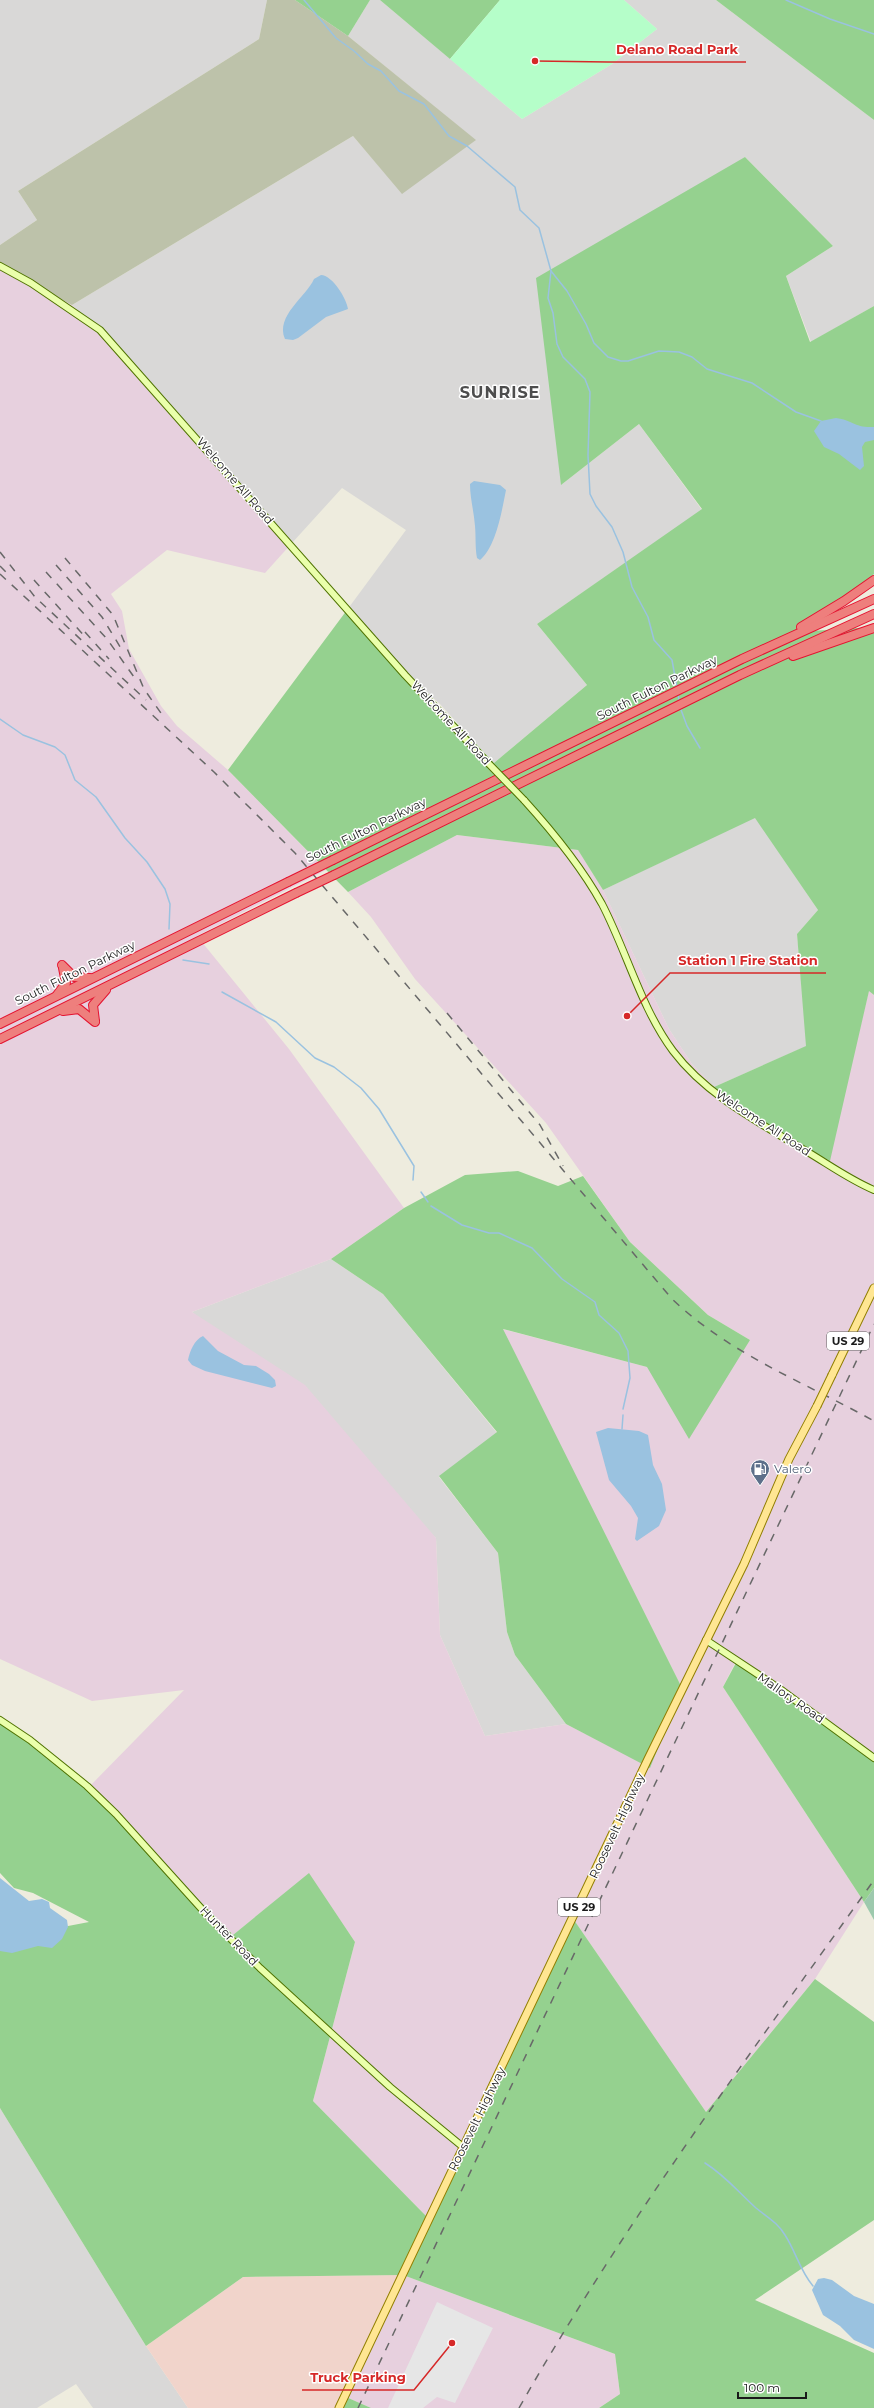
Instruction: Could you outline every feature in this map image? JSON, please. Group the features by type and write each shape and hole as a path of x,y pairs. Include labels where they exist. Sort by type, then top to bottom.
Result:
{"highway":[{"path":"742,659 816,619 874,580"},
{"path":"742,659 874,599"},
{"path":"740,675 874,614"},
{"path":"740,675 874,628"},
{"name":"South Fulton Parkway","path":"0,1024 742,659"},
{"name":"South Fulton Parkway","path":"0,1039 740,675"},
{"path":"56,997 66,983 62,965 76,979 94,978"},
{"path":"42,1018 75,1009 85,1012 95,1022 92,1010 95,1001 117,982"}],"main road":[{"name":"Roosevelt Highway","path":"339,2408 706,1640 744,1564 789,1459 817,1406 874,1288"}],"street":[{"name":"Welcome All Road","path":"0,266 42,291 100,330 405,675 553,832 591,887 608,917 650,1010 674,1052 724,1100 850,1178 874,1190"},
{"name":"Mallory Road","path":"706,1640 780,1689 874,1758"},
{"name":"Hunter Road","path":"0,1720 36,1744 87,1786 131,1831 208,1916 260,1968 390,2087 463,2148"}],"shaded area":[{"path":"0,0 267,0 259,39 18,191 37,220 0,245"},
{"path":"267,0 295,0 348,36 476,140 402,194 353,136 72,305 0,267 0,245 37,220 18,191 259,39"},
{"path":"370,0 380,0 522,119 612,64 657,29 624,0 716,0 874,120 874,306 811,342 786,276 833,246 745,157 561,485 639,424 702,510 537,624 587,685 494,763 440,704 415,682 347,610 406,530 342,488 292,543 142,376 72,305 353,136 402,193 475,140 348,36"},
{"path":"0,267 72,305 142,376 292,543 265,573 167,550 111,594 122,611 129,649 161,706 177,726 228,770 326,870 197,936 289,1049 404,1208 331,1259 192,1312 305,1385 436,1538 440,1635 485,1736 566,1724 650,1767 682,1688 502,1329 647,1367 750,1340 708,1315 630,1242 546,1123 415,979 371,917 348,892 457,835 578,850 603,890 669,1029 692,1064 717,1090 767,1127 829,1160 869,990 874,995 874,1757 737,1659 723,1687 864,1902 815,1979 706,2112 574,1920 427,2217 313,2101 355,1942 309,1874 233,1935 89,1787 184,1690 92,1701 0,1659"},
{"path":"755,817 818,910 797,934 807,1046 714,1087 692,1064 669,1029 603,890"},
{"path":"331,1259 383,1294 497,1433 439,1477 498,1553 507,1632 515,1655 566,1724 485,1736 440,1635 436,1538 192,1312"},
{"path":"0,2108 146,2346 188,2408 93,2408 76,2384 37,2408 0,2408"},
{"path":"403,2275 341,2408 188,2408 146,2346 243,2277"},
{"path":"403,2275 615,2354 620,2394 599,2408 371,2408 346,2397"},
{"path":"437,2302 493,2328 455,2403 437,2397 423,2408 388,2408"}],"green space":[{"path":"295,0 370,0 348,36"},
{"path":"380,0 500,0 450,59"},
{"path":"500,0 624,0 657,29 612,64 522,119 450,59"},
{"path":"716,0 874,0 874,120"},
{"path":"745,157 833,246 786,276 810,342 874,306 874,574 862,589 810,631 874,627 874,995 869,991 830,1161 767,1127 714,1087 806,1046 797,934 818,910 755,818 603,890 578,850 457,835 348,892 228,770 347,610 494,763 587,685 537,624 702,509 639,424 561,485 536,278"},
{"path":"518,1171 558,1186 583,1176 630,1242 708,1315 750,1340 689,1439 647,1367 503,1329 682,1688 650,1768 566,1724 515,1655 507,1632 498,1553 439,1476 497,1432 383,1294 331,1259 404,1208 465,1175"},
{"path":"738,1659 874,1757 874,1888 864,1902 723,1687"},
{"path":"3,1718 89,1788 233,1935 309,1873 355,1942 313,2101 427,2217 460,2144 574,1920 706,2112 815,1979 874,2022 874,2220 755,2300 874,2353 874,2408 599,2408 620,2394 615,2354 403,2275 243,2277 146,2346 0,2108 0,1950 42,1931 89,1922 33,1893 14,1888 0,1873 0,1723"},
{"path":"874,1888 874,1920 864,1902"},
{"path":"346,2397 371,2408 341,2408"}],"water":[{"path":"321,275 330,279 338,288 345,299 348,309 326,317 298,338 293,340 285,339 283,331 284,322 293,307 314,279"},
{"path":"836,418 862,426 874,427 874,440 865,442 862,447 864,466 860,470 839,454 824,447 814,431 821,421"},
{"path":"474,481 500,485 506,490 498,528 486,554 480,560 477,558 476,554 470,489 470,484"},
{"path":"203,1336 218,1351 244,1365 256,1366 269,1374 275,1380 276,1386 272,1388 205,1371 192,1365 188,1360 191,1350 197,1340"},
{"path":"608,1428 639,1431 648,1435 653,1465 662,1484 666,1510 659,1526 637,1541 635,1539 638,1518 631,1506 609,1480 596,1432"},
{"path":"0,1878 29,1901 42,1899 49,1902 50,1908 67,1920 68,1927 62,1939 52,1948 38,1946 12,1953 0,1951"},
{"path":"824,2278 832,2280 854,2296 874,2304 874,2349 854,2340 840,2326 823,2315 812,2290 818,2279"}],"waterway":[{"path":"304,0 336,38 354,51 368,64 381,71 399,91 424,104 449,136 467,146 515,187 520,210 539,228 551,271 548,298 553,313 557,344 563,357 585,379 590,392 588,455 590,494 596,506 612,527 623,552 632,587 648,617 654,640 672,660 677,688"},
{"path":"786,0 830,19 874,34"},
{"path":"551,271 567,291 586,324 594,343 608,357 621,361 628,361 659,351 679,352 692,357 707,369 752,383 796,412 821,421"},
{"path":"678,693 679,701"},
{"path":"680,707 687,726 700,748"},
{"path":"0,719 23,735 55,747 65,755 75,780 96,797 125,838 147,862 165,889 170,904 169,929"},
{"path":"183,960 209,964"},
{"path":"222,992 276,1022 315,1058 334,1067 361,1088 379,1109 414,1166 413,1180"},
{"path":"421,1192 428,1202"},
{"path":"431,1206 462,1225 489,1233 499,1233 532,1248 562,1279 595,1302 599,1315 619,1333 628,1351 630,1378 623,1409"},
{"path":"622,1429 623,1415"},
{"path":"705,2163 719,2173 756,2208 779,2227 789,2241 805,2274 813,2286"}],"railway":[{"path":"0,552 35,597 146,700"},
{"path":"65,558 113,615 144,689 163,716"},
{"path":"56,565 102,617 122,650"},
{"path":"0,566 11,577"},
{"path":"46,572 107,639 134,677"},
{"path":"0,574 214,772 295,853 672,1299 695,1319 743,1352 874,1421"},
{"path":"34,580 87,639"},
{"path":"85,632 109,659"},
{"path":"447,1013 540,1125 563,1166"},
{"path":"358,2408 874,1324"},
{"path":"519,2408 559,2339 645,2205 735,2074 874,1880"}],"place":[{"name":"Delano Road Park","path":"535,61"},
{"name":"Station 1 Fire Station","path":"627,1016"},
{"name":"Valero","path":"760,1486"},
{"name":"Truck Parking","path":"452,2343"}],"district":[{"name":"SUNRISE","path":"500,392"}]}
